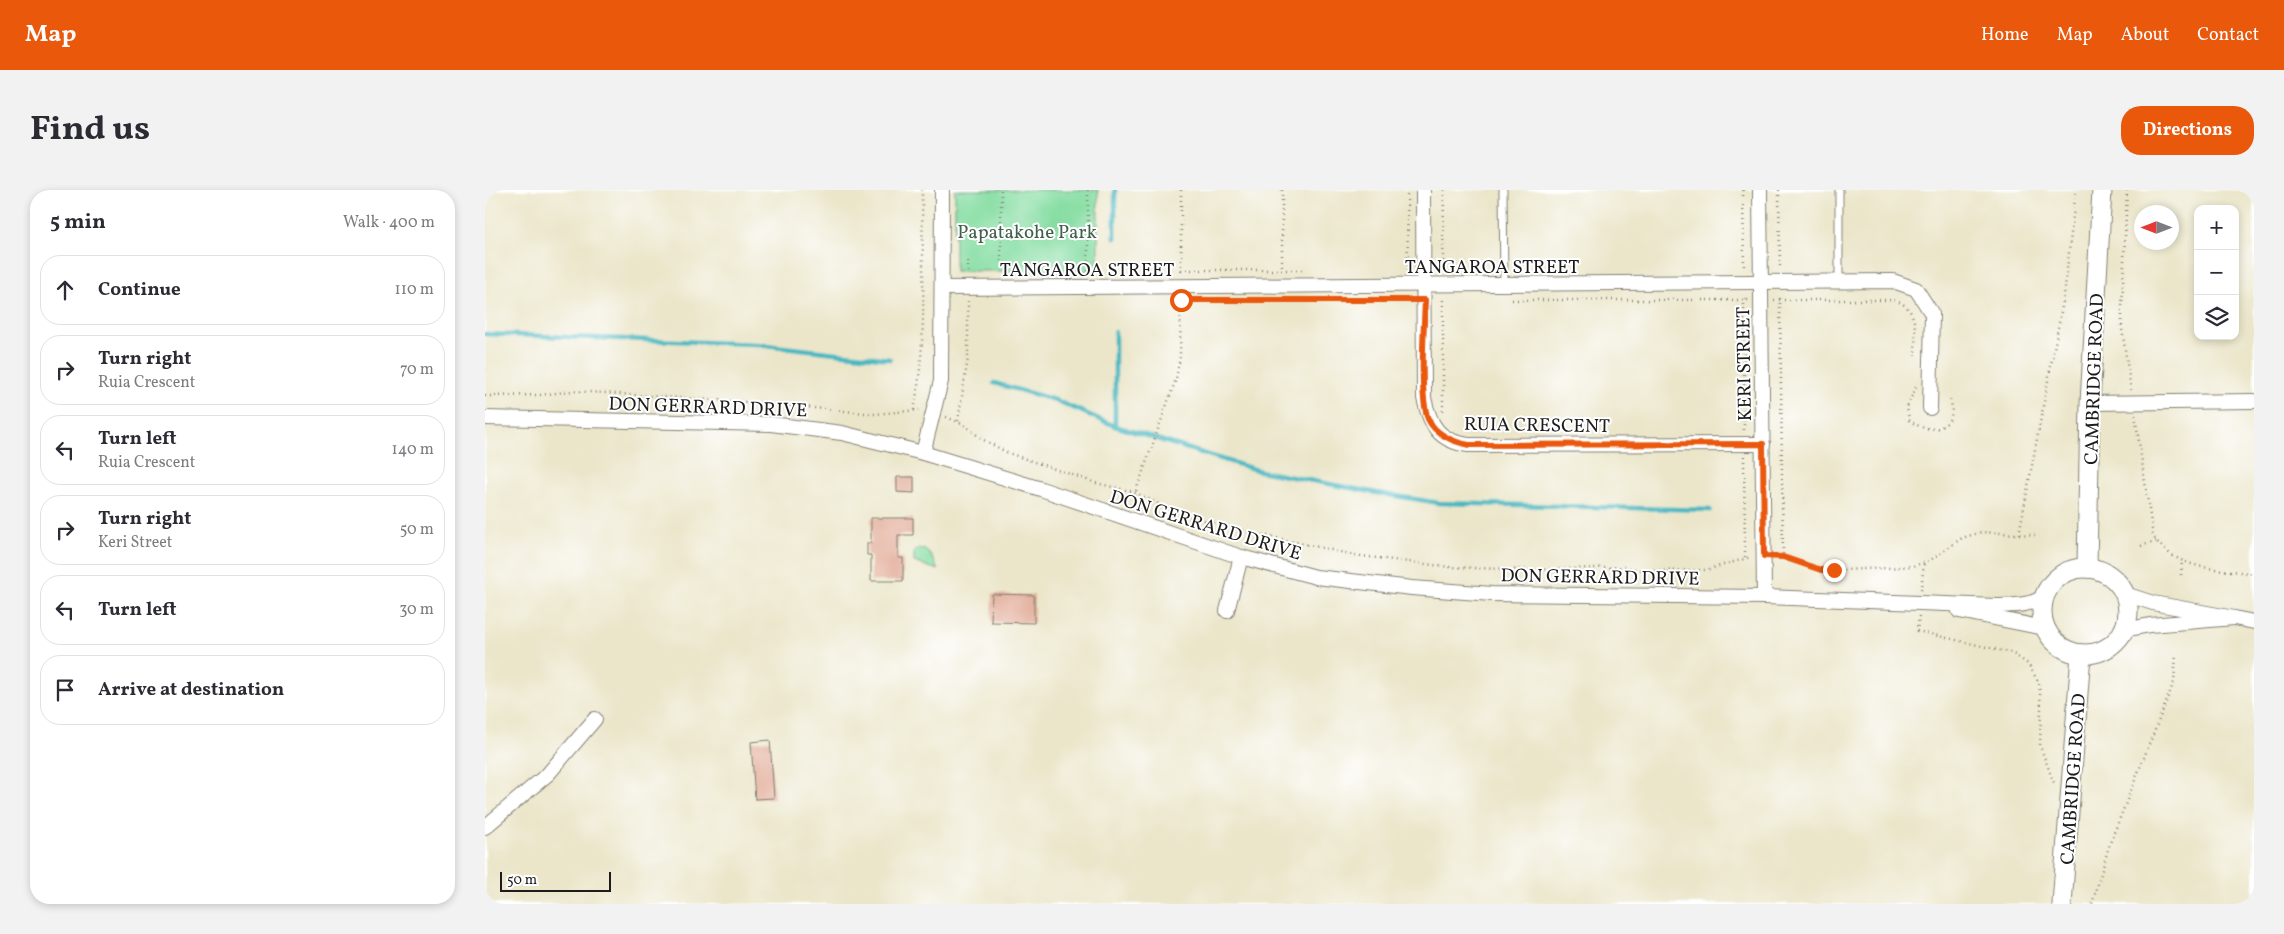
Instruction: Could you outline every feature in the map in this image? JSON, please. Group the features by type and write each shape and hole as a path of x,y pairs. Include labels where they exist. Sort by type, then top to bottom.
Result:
{"main road":[{"name":"CAMBRIDGE ROAD","path":"2087,568 2091,403 2102,190"},
{"path":"2087,568 2099,570 2119,584 2125,594 2128,618 2124,630 2108,648 2097,653 2081,654 2055,643 2045,628 2043,615 2045,596 2059,577 2068,572 2087,568"},
{"name":"CAMBRIDGE ROAD","path":"2062,904 2081,654"}],"street":[{"path":"923,453 941,381 943,294 942,190"},
{"name":"RUIA CRESCENT","path":"1423,190 1425,285 1424,398 1428,418 1443,435 1460,444 1469,445 1763,444"},
{"name":"KERI STREET","path":"1760,190 1764,597"},
{"name":"TANGAROA STREET","path":"943,294 1088,287 1181,293 1407,285 1893,281 1916,289 1927,302 1932,314 1931,408"},
{"path":"2091,403 2254,401"},
{"name":"DON GERRARD DRIVE","path":"485,418 771,424 842,433 923,453 1041,489 1241,557 1316,577 1412,588 1492,594 1764,597 1927,604 2025,605 2037,602 2045,596"},
{"path":"1227,611 1241,557"},
{"path":"2125,594 2153,603 2254,622"},
{"name":"DON GERRARD DRIVE","path":"1927,604 2045,628"},
{"path":"2124,630 2150,625 2234,618"},
{"path":"485,827 548,774 595,719"}],"lane":[{"path":"1503,190 1504,284"},
{"path":"1839,190 1839,282"}],"path":[{"path":"914,410 920,378 922,334 922,190"},
{"path":"1001,190 1001,264"},
{"path":"1088,190 1088,287"},
{"path":"1128,520 1134,492 1139,483 1173,386 1180,357 1181,190"},
{"path":"1282,190 1282,270"},
{"path":"1407,190 1407,285"},
{"path":"1443,435 1444,190"},
{"path":"1743,190 1745,558"},
{"path":"1779,190 1783,557"},
{"path":"2019,534 2064,296 2076,190"},
{"path":"958,422 968,358 968,261"},
{"path":"1171,300 1181,293"},
{"path":"1181,293 1191,300"},
{"path":"943,294 968,294 977,300"},
{"path":"1425,300 1453,300"},
{"path":"1511,300 1893,300 1903,302 1914,316 1915,360"},
{"path":"1916,378 1916,387 1906,411 1909,420 1917,426 1930,430 1945,425 1951,416 1953,406 1949,396"},
{"path":"485,396 540,395 572,392 763,403 875,414 914,410 933,413 958,422 982,439 1007,453 1095,483 1134,492 1175,512 1232,528 1354,555 1441,567 1532,570 1625,567 1646,571 1706,570 1745,558 1764,556 1783,557 1821,570 1913,566 1929,561 1971,534 1992,531 2035,536"},
{"path":"2141,546 2156,541"},
{"path":"2181,575 2182,560"},
{"path":"1917,631 2012,653 2028,664 2039,683 2041,707 2040,746"},
{"path":"2092,904 2110,843 2174,682 2176,655"}],"green space":[{"name":"Papatakohe Park","path":"955,190 1098,190 1098,271 955,271"},
{"path":"918,548 928,553 938,570 914,562 914,552"}],"building":[{"path":"897,477 914,477 914,493 897,492"},
{"path":"871,518 913,518 913,535 898,535 898,558 903,558 903,581 871,581 871,555 867,555 867,543 871,543"},
{"path":"992,594 1034,595 1034,623 991,622"},
{"path":"770,740 774,798 755,799 751,742"}],"waterway":[{"path":"1115,190 1115,238"},
{"path":"1115,332 1115,426"},
{"path":"485,334 756,344 890,359"},
{"path":"994,383 1055,400 1115,426 1260,471 1377,493 1439,503 1710,510"}],"route":[{"path":"1181,300 1425,300 1424,398 1428,418 1435,428 1447,438 1460,444 1469,445 1763,444 1764,556 1783,557 1804,562 1813,569 1834,570"}]}
